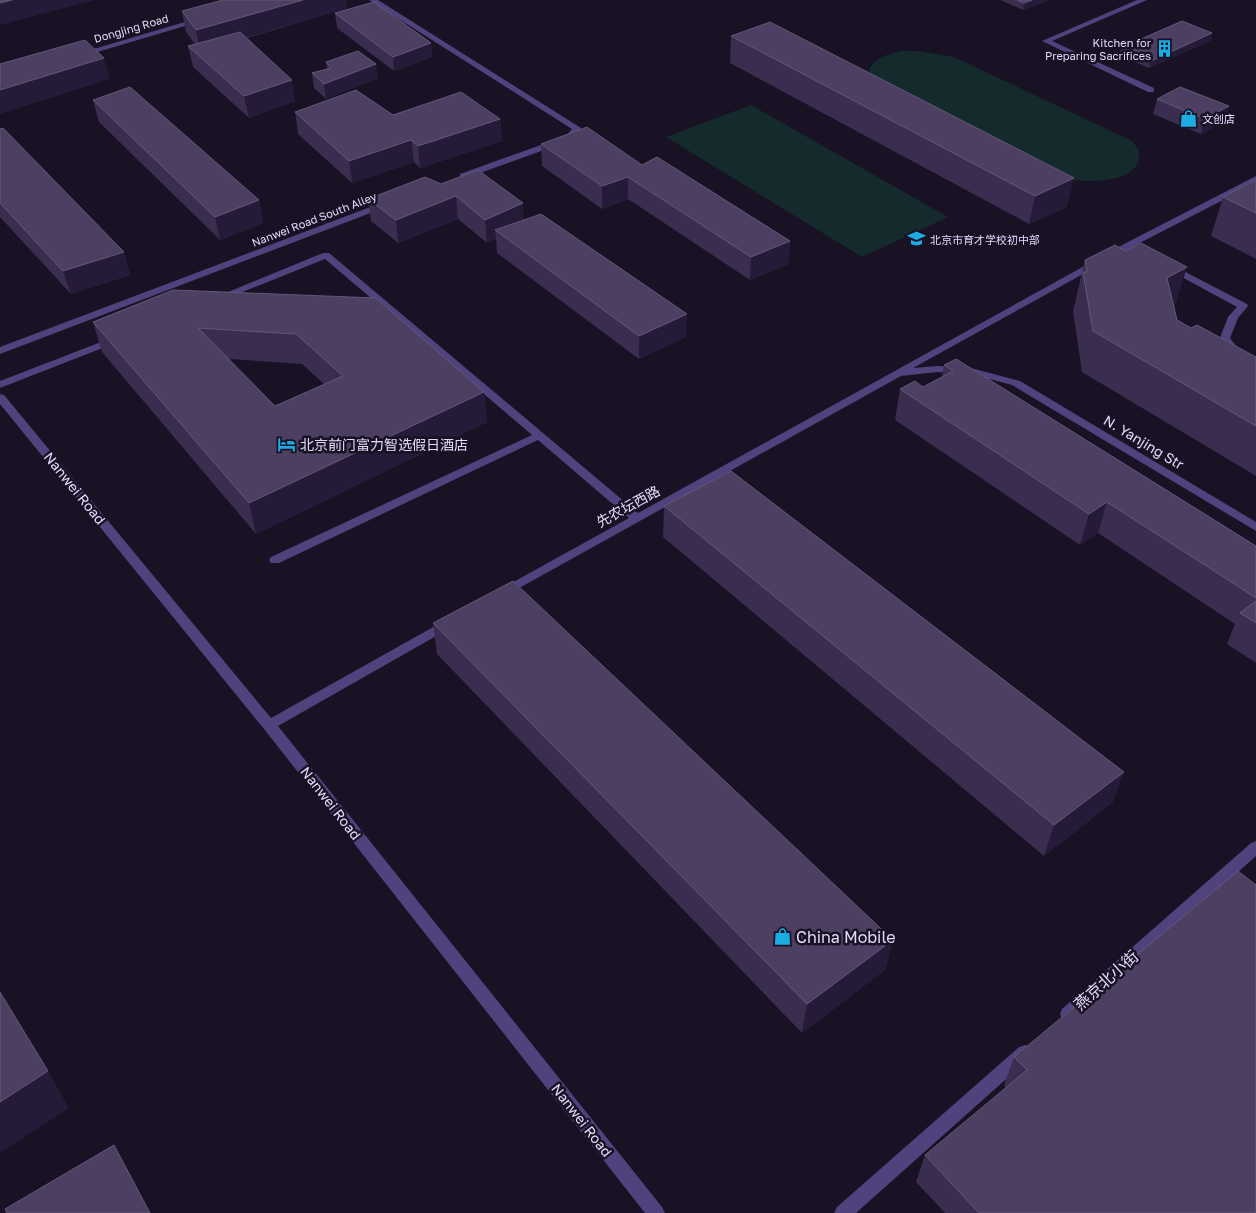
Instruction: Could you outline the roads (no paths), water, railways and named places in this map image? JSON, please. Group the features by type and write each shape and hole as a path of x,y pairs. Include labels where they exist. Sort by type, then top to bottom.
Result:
{"street":[{"path":"373,0 577,128 569,138 457,178"},
{"path":"1143,0 1046,41 1151,90"},
{"name":"Dongjing Road","path":"72,57 212,17"},
{"path":"898,372 1256,179"},
{"name":"Nanwei Road South Alley","path":"0,351 392,202"},
{"path":"208,302 326,255 637,518"},
{"path":"1164,264 1243,306 1233,317 1225,338 1243,363 1256,370"},
{"path":"0,385 127,335"},
{"name":"先农坛西路","path":"489,601 898,372 937,369 967,370 1016,383"},
{"name":"N. Yanjing Str","path":"1016,383 1256,527"},
{"name":"Nanwei Road","path":"0,397 269,725 656,1213"},
{"path":"276,560 538,436"},
{"path":"269,725 455,620"},
{"name":"燕京北小街","path":"1057,1023 1256,847"},
{"path":"843,1213 1035,1043"}],"place":[{"name":"Kitchen for Preparing Sacrifices","path":"1165,48"},
{"name":"文创店","path":"1188,118"},
{"name":"北京市育才学校初中部","path":"916,239"},
{"name":"北京前门富力智选假日酒店","path":"286,444"},
{"name":"China Mobile","path":"782,937"}]}
